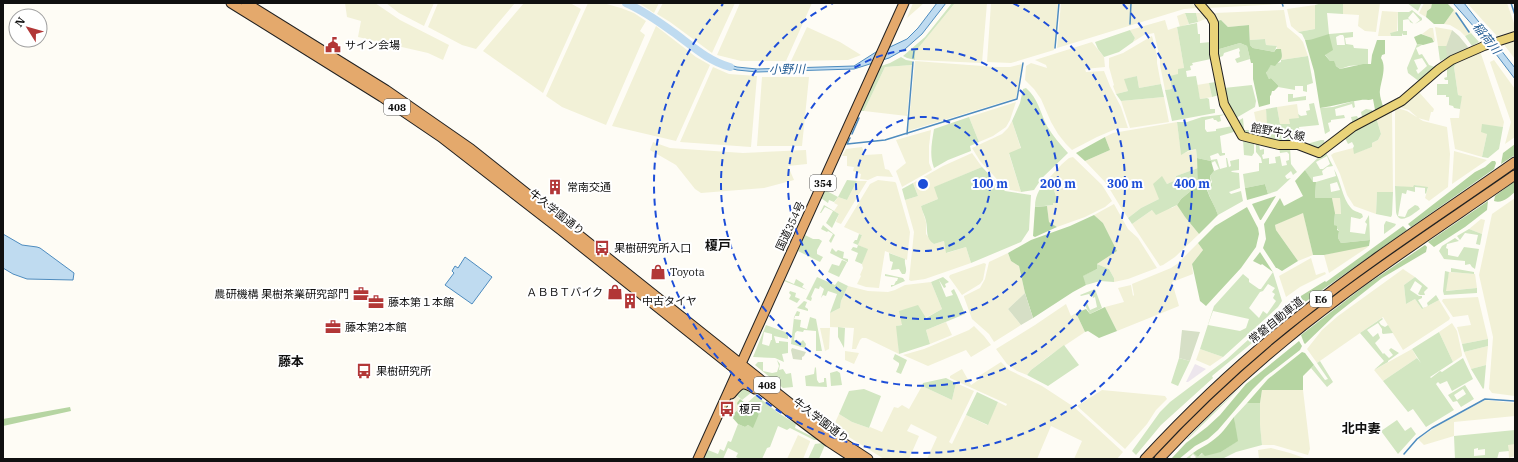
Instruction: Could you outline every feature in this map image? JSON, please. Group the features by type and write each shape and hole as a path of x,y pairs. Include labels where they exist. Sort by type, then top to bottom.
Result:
{"highway":[{"name":"牛久学園通り","path":"231,3 382,96 441,137 580,245 720,357 758,378 828,433 868,459"},
{"name":"牛久学園通り","path":"246,3 386,90 446,131 493,166 719,346 764,391 818,434 855,459"},
{"name":"国道354号","path":"698,459 904,3"},
{"name":"常磐自動車道","path":"1145,459 1192,410 1235,370 1303,313 1368,264 1515,162"},
{"name":"常磐自動車道","path":"1159,459 1240,379 1309,321 1368,277 1515,175"},
{"path":"719,346 732,352 737,352 744,349 753,339"},
{"path":"753,339 754,345 750,357 750,364 758,378"},
{"path":"720,357 730,373 726,397"},
{"path":"726,397 733,392 736,387 744,384 757,390 764,391"}],"main road":[{"name":"館野牛久線","path":"1199,3 1214,23 1214,54 1224,104 1242,136 1279,145 1298,145 1319,152 1353,126 1402,101 1439,69 1452,60 1486,45 1515,36"}],"shaded area":[{"path":"1195,364 1206,369 1186,382"}],"green space":[{"path":"345,3 375,3 400,20 449,45 443,60 428,53 358,37 361,21 347,17"},
{"path":"386,3 434,3 424,26 399,13"},
{"path":"438,3 515,3 476,49 462,45 428,27"},
{"path":"524,3 570,3 581,9 543,93 483,51"},
{"path":"588,3 603,3 621,8 634,13 646,21 640,31 645,35 606,125 562,107 546,96"},
{"path":"639,3 659,3 654,13"},
{"path":"663,3 735,3 712,53 657,14"},
{"path":"740,3 812,3 786,61 741,61 717,55"},
{"path":"913,3 924,3 907,18"},
{"path":"952,3 955,3 915,52 915,60 903,56 925,37"},
{"path":"955,3 987,3 982,63 915,60 915,52"},
{"path":"991,3 1058,3 1054,50 1011,63 987,62"},
{"path":"1061,3 1192,3 1197,8 1184,9 1057,48"},
{"path":"1204,3 1279,3 1280,4 1208,8"},
{"path":"1322,3 1343,3 1343,14 1327,13 1329,34 1353,32 1353,37 1345,38 1346,44 1353,45 1354,48 1368,49 1368,64 1349,66 1340,69 1330,61 1313,39 1305,40 1302,34 1298,32 1315,29 1315,5","holes":["1343,35 1345,45 1337,45 1336,37"]},
{"path":"1343,3 1380,3 1376,32 1365,31 1358,26 1359,15 1343,14"},
{"path":"1407,3 1420,3 1421,4 1418,11"},
{"path":"1424,3 1432,3 1431,8 1427,11 1426,17 1419,13"},
{"path":"1432,3 1447,3 1454,10 1444,24 1434,24 1426,17 1427,11 1431,8"},
{"path":"1467,3 1507,3 1515,26 1515,31 1497,36"},
{"path":"1315,5 1315,29 1298,32 1291,26 1287,9"},
{"path":"1284,10 1287,27 1303,42 1308,56 1281,60 1281,49 1277,49 1277,46 1266,45 1265,39 1250,40 1249,25 1228,27 1221,20 1217,21 1215,13"},
{"path":"1412,10 1422,18 1422,20 1415,24 1420,20 1413,12 1408,18 1409,19 1403,20 1403,31 1407,31 1407,35 1403,35 1402,33 1402,36 1391,36 1390,33 1398,31 1398,12 1409,12"},
{"path":"1454,10 1471,33 1465,36 1450,25 1444,24"},
{"path":"1382,11 1398,12 1397,32 1390,33 1391,36 1378,36"},
{"path":"1185,13 1189,24 1180,27 1177,16"},
{"path":"1185,13 1196,13 1198,22 1189,24"},
{"path":"1196,13 1203,13 1208,18 1198,22"},
{"path":"1165,20 1168,30 1177,27 1184,68 1178,74 1172,89 1165,90 1154,33 1144,35 1133,42 1135,38 1130,30"},
{"path":"1221,20 1228,27 1249,25 1250,45 1253,48 1274,52 1276,49 1281,49 1281,59 1275,66 1271,65 1266,73 1269,79 1271,78 1278,85 1274,91 1272,91 1270,96 1270,104 1259,107 1253,79 1253,63 1251,63 1247,46 1240,43 1216,50 1217,21"},
{"path":"1197,23 1198,34 1200,34 1200,43 1211,42 1211,59 1192,63 1193,65 1190,66 1191,70 1186,71 1187,77 1196,76 1200,99 1209,99 1210,109 1215,109 1215,113 1172,121 1165,90 1172,89 1170,76 1178,74 1178,69 1184,68 1177,27"},
{"path":"656,26 696,57 710,65 676,141 612,126"},
{"path":"807,27 840,42 861,55 848,60 791,61"},
{"path":"1435,27 1452,30 1447,46 1438,46"},
{"path":"1430,28 1433,28 1435,42 1432,38 1422,34"},
{"path":"1130,30 1135,38 1133,42 1119,52 1104,57 1095,42"},
{"path":"1452,30 1468,47 1467,49 1447,58 1446,47"},
{"path":"1471,33 1479,42 1472,46 1465,36"},
{"path":"1329,34 1333,50 1325,55 1330,61 1334,61 1336,66 1340,69 1363,64 1371,64 1372,55 1377,40 1385,40 1385,54 1382,55 1381,58 1384,66 1380,92 1383,107 1375,110 1373,99 1320,108 1314,71 1305,40"},
{"path":"1421,34 1432,38 1434,42 1423,45 1417,44 1414,37"},
{"path":"1152,36 1157,55 1161,84 1139,88 1137,76 1125,79 1128,91 1116,94 1109,67 1109,58 1123,53"},
{"path":"1265,39 1266,45 1277,46 1274,52 1253,48 1250,45 1250,40"},
{"path":"1515,41 1515,59 1505,44"},
{"path":"1092,42 1104,57 1105,67 1085,69 1086,72 1104,71 1121,107 1128,128 1118,128 1072,150 1058,134 1041,99 1025,80 1026,66 1031,63 1047,68 1046,65 1035,60"},
{"path":"1240,43 1247,46 1250,59 1237,63 1235,59 1240,57 1239,48 1224,53 1223,56 1220,57 1220,63 1216,50"},
{"path":"1417,44 1422,45 1416,48 1419,55 1422,54 1429,65 1435,67 1420,82 1408,73 1407,68","holes":["1422,58 1427,66 1418,74 1416,70 1418,69 1414,60"]},
{"path":"1438,46 1447,46 1447,58 1440,61"},
{"path":"1480,51 1504,122 1503,127 1482,125 1487,134 1482,157 1455,149 1450,118 1459,118 1462,96 1458,95 1454,67 1458,61"},
{"path":"1308,56 1313,83 1307,85 1307,92 1303,91 1303,86 1295,86 1295,90 1278,87 1278,85 1271,78 1269,79 1266,74 1271,65 1281,62 1281,60"},
{"path":"901,57 912,61 912,65 885,67 864,111 860,111 881,66"},
{"path":"1494,60 1515,89 1515,137 1505,144 1511,122 1490,62"},
{"path":"915,61 996,67 1010,67 1022,64 1016,98 908,131"},
{"path":"1458,61 1454,67 1458,95 1462,96 1460,109 1449,105 1449,97 1446,97 1446,95 1437,95 1437,84 1448,84 1448,80 1445,80 1444,78 1447,77 1447,68"},
{"path":"912,65 907,116 864,111 885,67"},
{"path":"713,67 729,74 757,76 751,147 680,142"},
{"path":"1137,76 1139,88 1161,84 1164,97 1121,101 1116,94 1128,91 1124,79"},
{"path":"762,77 809,77 802,146 757,146"},
{"path":"1216,82 1219,95 1212,97 1209,83"},
{"path":"1209,83 1212,97 1200,99 1197,85"},
{"path":"1252,85 1256,101 1255,107 1236,118 1227,105 1224,88"},
{"path":"1026,88 1036,101 1049,130 1068,153 1042,178 1034,190 1021,192 1009,153 1021,148 1012,121 1020,103 1023,89"},
{"path":"1418,91 1434,109 1433,112 1431,112 1429,121 1418,118 1409,110 1398,107"},
{"path":"1288,94 1293,94 1293,98 1306,96 1306,100 1288,102"},
{"path":"1164,97 1169,122 1130,128 1121,101"},
{"path":"1354,101 1355,107 1353,108 1352,104 1335,109 1336,116 1344,115 1345,118 1331,120 1331,122 1328,123 1330,131 1325,134 1320,108 1333,107"},
{"path":"1016,102 1006,127 993,136 979,142 969,117"},
{"path":"1314,103 1319,125 1299,127 1301,144 1268,140 1266,109 1277,107 1280,124 1290,124 1289,119 1299,118 1298,114 1301,116 1307,115 1306,111 1310,110 1309,104"},
{"path":"1297,104 1299,118 1290,124 1280,124 1277,107"},
{"path":"1395,107 1407,111 1423,121 1447,127 1450,154 1448,187 1429,201 1425,198 1428,188 1415,185 1413,188 1395,186"},
{"path":"1266,109 1268,140 1255,137 1257,127 1254,112"},
{"path":"1366,109 1372,110 1373,113 1353,125 1351,117 1362,117 1361,112"},
{"path":"1392,110 1393,192 1377,192 1376,214 1354,206 1347,195 1340,174 1331,155 1353,148 1355,153 1372,147 1372,143 1378,140 1381,134 1376,117"},
{"path":"1227,114 1220,116 1221,121 1218,122 1213,118 1205,120 1205,129 1207,132 1233,126 1237,131 1220,136 1222,153 1225,153 1225,155 1220,156 1218,153 1210,156 1211,160 1217,159 1220,169 1227,167 1226,158 1229,167 1231,166 1230,161 1239,159 1239,170 1231,171 1239,173 1240,188 1229,192 1231,194 1241,191 1243,201 1218,215 1207,189 1212,182 1210,176 1214,171 1219,169 1215,161 1211,163 1211,161 1197,158 1196,149 1181,155 1177,122 1187,122 1202,117"},
{"path":"969,117 979,142 970,146 971,151 948,160 934,168 931,153 934,129"},
{"path":"1376,117 1381,134 1378,140 1372,143 1372,147 1354,154 1354,146 1352,142 1348,144 1344,136"},
{"path":"1243,118 1244,130 1250,130 1250,126 1257,125 1255,137 1246,135 1238,123 1238,121"},
{"path":"1012,121 1021,149 1009,154 1021,192 1006,189 980,161 972,148 1002,134"},
{"path":"1177,122 1181,154 1196,149 1198,168 1176,176 1176,180 1167,184 1162,177 1159,199 1141,208 1128,218 1106,183 1085,161 1110,150 1105,137 1113,133"},
{"path":"1482,124 1503,127 1499,149 1488,158 1482,157 1487,134 1481,132"},
{"path":"931,130 929,163 932,170 902,187 896,171 906,163 896,140"},
{"path":"1105,137 1110,150 1085,161 1076,153"},
{"path":"1243,140 1254,142 1254,153 1252,156 1244,155"},
{"path":"1324,140 1325,145 1319,149 1303,145"},
{"path":"653,142 670,148 743,153 806,150 807,164 788,166 794,180 764,188 701,193 695,189 676,165 650,150"},
{"path":"1256,142 1261,144 1259,144 1260,150 1264,149 1264,154 1262,155 1263,159 1269,158 1269,164 1276,163 1275,157 1280,156 1282,166 1287,165 1286,161 1289,160 1289,154 1287,152 1280,153 1279,147 1290,147 1291,164 1297,172 1293,175 1291,171 1285,176 1287,179 1291,178 1277,191 1268,194 1265,184 1245,188 1243,174 1259,171 1259,163 1262,163 1261,158 1256,152"},
{"path":"1515,144 1515,155 1501,164 1503,153"},
{"path":"862,147 865,155 882,154 885,169 889,170 893,177 877,176 868,180 860,179 861,174 853,171 854,167 847,166 847,156 842,156 846,149"},
{"path":"1454,151 1487,160 1452,184"},
{"path":"972,153 982,167 935,187 938,199 921,206 926,222 926,234 934,244 944,241 947,253 966,247 971,263 925,279 911,281 909,280 914,232 905,200 918,196 913,183 943,166"},
{"path":"1323,153 1326,153 1333,166 1327,167 1322,171 1323,175 1313,177 1313,183 1305,170","holes":["1327,156 1330,164 1323,169 1320,169 1316,162"]},
{"path":"1073,157 1102,185 1112,201 1105,207 1085,217 1057,227 1049,222 1047,206 1053,205 1053,203 1058,203 1050,177 1062,164 1069,158"},
{"path":"1197,158 1211,161 1214,171 1210,176 1212,188 1207,190 1218,215 1199,234 1177,205 1181,199 1198,185"},
{"path":"1492,161 1495,161 1496,163 1494,169 1411,227 1408,224 1475,172 1485,167"},
{"path":"982,167 1005,191 1031,195 1029,230 1021,242 971,263 966,247 946,253 944,241 934,244 931,242 928,236 926,221 921,206 938,199 934,187"},
{"path":"1198,168 1198,185 1181,199 1177,205 1156,215 1152,210 1132,224 1128,218 1141,208 1159,199 1153,184 1162,176 1167,184 1176,180 1176,176"},
{"path":"1334,169 1348,204 1353,210 1362,214 1363,217 1360,219 1351,217 1350,232 1365,234 1367,224 1365,222 1369,215 1370,240 1341,243 1338,238 1339,231 1334,225 1335,214 1341,214 1340,198 1315,198 1316,182 1336,176","holes":["1337,182 1340,190 1331,192 1330,184"]},
{"path":"1305,170 1313,182 1316,182 1315,198 1332,198 1335,213 1334,225 1337,226 1337,230 1339,231 1338,238 1341,243 1370,240 1369,246 1324,255 1313,255 1303,213 1275,225 1276,230 1298,261 1282,271 1276,268 1263,248 1266,239 1264,224 1280,198 1284,206 1303,196 1295,181"},
{"path":"1050,177 1058,203 1035,207 1039,190"},
{"path":"847,180 857,181 847,200 838,197"},
{"path":"878,180 896,183 910,232 907,260 885,251 879,288 866,287 857,284 861,276 860,275 863,268 862,264 867,249 858,245 862,235 844,227 870,184"},
{"path":"857,181 867,181 841,224 836,222 839,214 834,211 838,205 834,203 838,197 847,200"},
{"path":"1515,181 1515,192 1503,201 1494,201 1495,196"},
{"path":"913,183 918,196 905,200 902,189"},
{"path":"1265,184 1268,194 1247,200 1245,188"},
{"path":"1414,185 1428,187 1426,194 1425,188 1415,187 1415,192 1407,190 1406,194 1402,193 1398,216 1396,212 1395,186 1413,187"},
{"path":"825,190 838,197 834,202 829,200 828,203 821,198"},
{"path":"1377,192 1393,192 1391,217 1376,214"},
{"path":"1276,196 1261,220 1260,220 1252,204"},
{"path":"1340,197 1341,215 1335,214 1332,198"},
{"path":"1515,198 1515,396 1492,393 1489,389 1493,337 1479,275 1492,214"},
{"path":"1488,201 1487,210 1465,227 1434,247 1428,242"},
{"path":"1114,204 1128,229 1138,238 1157,268 1128,279 1114,282 1114,278 1109,269 1097,264 1117,251 1103,223 1094,215"},
{"path":"824,205 839,214 832,228 826,223 833,211 825,207 820,213"},
{"path":"1177,205 1199,234 1175,257 1160,266 1132,224 1152,210 1172,208"},
{"path":"1415,205 1418,206 1420,209 1411,216 1403,219 1398,216 1405,217 1408,210"},
{"path":"1047,206 1049,222 1057,227 1035,237 1033,236 1035,207"},
{"path":"1247,207 1258,228 1259,234 1256,247 1241,268 1206,306 1200,301 1192,264 1203,250 1198,243 1215,226"},
{"path":"1303,212 1313,255 1298,261 1276,230 1275,225"},
{"path":"1094,215 1103,223 1117,251 1097,264 1097,269 1083,276 1086,285 1033,318 1025,293 1019,266 1011,261 1008,253 1031,240 1070,226"},
{"path":"1481,219 1485,220 1482,234 1469,229"},
{"path":"1386,221 1396,224 1384,234 1384,225"},
{"path":"823,225 835,235 831,243 829,241 833,234 821,229"},
{"path":"1403,226 1407,230 1291,312 1287,306 1288,304 1325,281 1326,282"},
{"path":"1469,229 1482,234 1480,245 1476,244 1478,235 1465,233 1460,240 1457,236"},
{"path":"859,234 862,235 858,245 853,243 857,240"},
{"path":"805,235 822,241 817,250 817,254 823,257 820,262 798,251"},
{"path":"1455,238 1459,241 1447,244 1446,248 1448,249 1448,255 1458,257 1464,247 1479,249 1475,269 1470,264 1465,265 1465,261 1444,259 1439,251 1442,246"},
{"path":"1198,243 1203,250 1192,264 1193,274 1172,282 1179,306 1117,331 1105,307 1124,302 1118,288 1131,285 1133,296 1132,284 1171,268"},
{"path":"858,245 868,249 862,264 855,261 858,253 851,250 853,247 857,248"},
{"path":"1366,245 1368,247 1329,273 1324,255"},
{"path":"1425,245 1427,247 1426,252 1382,278 1335,315 1305,344 1304,343 1301,335 1366,285"},
{"path":"832,248 836,252 838,250 844,252 843,258 848,259 848,262 830,253"},
{"path":"1260,252 1273,272 1262,264 1261,265 1253,261"},
{"path":"889,253 905,259 905,274 902,274 899,269 891,270 893,262 890,261"},
{"path":"1008,253 1011,261 1019,266 1025,293 1008,309 1021,325 994,342 989,334 972,319 964,296 980,288 985,279 989,262"},
{"path":"1311,258 1316,275 1325,272 1326,274 1300,287 1286,297 1279,276"},
{"path":"842,260 847,262 839,277 828,272 832,264 839,266"},
{"path":"984,263 986,264 983,280 980,284 962,295 949,277 950,275"},
{"path":"1097,264 1109,269 1114,278 1114,282 1100,281 1086,285 1082,276 1097,269"},
{"path":"1451,268 1474,272 1474,274 1451,272"},
{"path":"1403,269 1415,277 1404,285 1406,304 1415,299 1422,309 1439,300 1450,318 1449,320 1403,350 1383,317 1317,363 1307,349 1322,330 1338,316"},
{"path":"1445,271 1449,272 1446,291 1477,288 1477,293 1444,295"},
{"path":"1273,272 1282,301 1278,307 1223,357 1200,349 1214,306 1243,274 1249,279 1249,282 1261,289","holes":["1268,284 1275,288 1272,292 1275,294 1273,298 1276,301 1267,314 1263,311 1259,318 1249,308 1260,292 1263,291","1213,311 1249,319 1246,328 1240,331 1208,325"]},
{"path":"1449,272 1475,274 1477,288 1445,291"},
{"path":"885,274 903,278 905,281 891,287 891,285 894,285 898,278 885,276"},
{"path":"817,277 835,285 838,281 848,286 841,301 840,308 830,313 837,294 828,291 826,296 823,295 821,298 824,289 820,286 819,289 815,288 811,301 806,299"},
{"path":"943,277 949,282 945,284 946,287 944,288 939,280 946,297 953,295 951,291 954,289 965,314 926,330 930,344 899,354 896,326 902,325 899,311 918,305 926,318 942,309 931,282"},
{"path":"1415,277 1428,288 1424,292 1425,295 1418,294 1422,286 1415,281 1410,290 1419,296 1422,296 1422,298 1418,300 1423,308 1427,307 1422,309 1415,299 1406,304 1404,285"},
{"path":"796,279 804,284 802,287 807,290 784,281 785,280 794,284"},
{"path":"931,282 942,309 925,318 897,326 899,354 866,338 862,338 860,340 856,349 852,349 854,328 830,327 830,313 840,308 841,301 848,286 868,291 888,292 905,285"},
{"path":"1095,289 1102,308 1090,314 1084,304 1087,303 1090,310 1097,307 1095,297 1093,298 1092,295 1090,296 1089,294 1080,295"},
{"path":"790,291 796,293 795,297 800,299 797,303 789,299 791,295 789,293"},
{"path":"1025,293 1033,318 1021,325 1008,309"},
{"path":"1436,295 1439,300 1428,306 1427,303"},
{"path":"1478,297 1488,339 1462,344 1457,327 1471,325 1468,315 1453,317 1442,301 1443,299"},
{"path":"804,301 807,302 805,307 808,311 797,308"},
{"path":"1066,304 1071,316 1076,313 1085,332 1049,356 1027,375 1017,371 1007,364 996,349"},
{"path":"1105,307 1117,331 1099,338 1088,331 1085,332 1076,313 1086,309 1090,314"},
{"path":"1283,308 1287,314 1212,376 1213,378 1161,425 1136,455 1132,451 1160,412 1170,402 1227,359"},
{"path":"797,311 800,312 799,316 795,316 794,319 801,320 800,327 807,329 810,317 816,319 822,351 816,351 816,331 804,330 803,332 797,331 795,333 794,340 801,342 803,340 806,344 805,348 791,344 794,317"},
{"path":"1382,318 1383,319 1379,322 1381,325 1385,327 1388,325 1393,333 1383,334 1378,323 1367,330 1373,337 1378,333 1380,338 1375,343 1383,354 1384,353 1389,358 1393,355 1389,350 1391,348 1399,353 1388,362 1374,370 1384,361 1360,333"},
{"path":"946,322 952,335 930,344 926,330"},
{"path":"1452,323 1457,331 1462,354 1462,356 1453,362 1439,332"},
{"path":"766,325 788,333 788,339 774,336 776,343 779,343 779,341 788,342 788,353 782,354 784,362 775,358 753,357","holes":["764,332 772,334 772,340 769,346 762,344"]},
{"path":"974,326 991,345 971,357 966,350 928,366 903,355 924,349 969,330"},
{"path":"838,327 845,328 844,348 838,337"},
{"path":"820,328 830,328 829,349 825,351"},
{"path":"1182,330 1200,332 1190,361 1179,358"},
{"path":"1439,332 1453,362 1430,377 1431,378 1440,371 1442,372 1463,358 1473,379 1452,391 1447,381 1440,384 1438,382 1436,384 1454,410 1426,427 1413,409 1408,412 1383,381 1417,358 1421,363 1412,349"},
{"path":"1488,339 1488,346 1464,352 1462,344"},
{"path":"1299,341 1302,346 1300,350 1265,377 1218,430 1208,439 1195,446 1179,459 1171,459 1186,443 1220,415 1246,384"},
{"path":"1064,345 1079,365 1048,386 1027,375 1031,370"},
{"path":"1488,346 1486,365 1471,369 1464,352"},
{"path":"792,348 806,352 802,357 802,360 793,359"},
{"path":"1200,349 1223,357 1210,366 1196,360"},
{"path":"1412,349 1417,358 1383,381 1374,370"},
{"path":"845,351 859,353 854,364 845,360"},
{"path":"1302,352 1305,353 1314,365 1303,376 1303,390 1262,390 1260,403 1247,403 1268,379"},
{"path":"895,354 907,360 901,374 896,372 899,363 893,359"},
{"path":"1179,358 1190,361 1178,386 1171,383"},
{"path":"777,360 780,364 779,370 783,369 786,374 791,373 793,387 783,388 755,365 758,362 763,362 763,371 772,373 777,372 779,366"},
{"path":"1320,361 1333,382 1327,387 1311,368 1314,365 1325,380 1328,379 1317,363"},
{"path":"1001,362 1009,370 1042,386 1074,407 1123,452 1117,459 1074,459 1082,441 1051,426 1037,459 927,459 937,437 911,424 907,431 919,436 909,459 884,459 833,427 839,414 852,422 882,432 894,407 898,408 902,405 909,409 922,386 952,400 956,383 974,391 949,442 952,444 966,415 987,425 998,402 1006,406 1007,404 950,378 950,376 962,369 971,385 980,379 979,376"},
{"path":"1486,365 1484,388 1483,389 1471,369"},
{"path":"815,367 817,380 819,383 824,382 824,378 826,378 827,387 806,386 805,376 814,374"},
{"path":"837,371 840,373 842,385 831,386 830,373"},
{"path":"946,378 956,383 952,400 922,386 923,383"},
{"path":"1244,384 1188,439 1187,439 1208,417"},
{"path":"1465,385 1474,399 1461,407 1457,401 1453,402 1448,395","holes":["1463,389 1466,394 1457,400 1454,395"]},
{"path":"744,388 752,392 742,400 735,394 740,389"},
{"path":"864,389 881,396 869,428 852,422 839,414 849,391"},
{"path":"1102,390 1165,396 1167,399 1156,410 1147,424 1125,449 1077,406"},
{"path":"1262,390 1303,390 1310,449 1308,455 1274,445 1262,445 1260,403"},
{"path":"977,392 998,402 988,425 966,415"},
{"path":"735,394 740,399 737,403 740,409 731,416 726,412"},
{"path":"756,395 777,412 796,424 795,428 819,440 814,440 790,428 787,430 778,426 770,447 767,448 762,459 738,459 736,457 738,453 728,448 723,459 703,459 708,450 718,454 720,449 724,451 728,441 731,442 738,424 745,427 748,425 752,427 759,414 746,404"},
{"path":"740,399 759,414 753,428 748,425 745,427 738,424 731,416 739,409 737,403"},
{"path":"1485,400 1515,403 1515,416 1454,422 1454,436 1424,445 1418,439 1439,425"},
{"path":"1247,403 1260,403 1262,445 1236,452 1222,459 1194,459 1196,457 1193,454 1190,457 1192,459 1185,459 1193,453 1198,457 1203,453 1221,452 1237,441 1234,417"},
{"path":"70,407 71,411 3,426 3,419"},
{"path":"1234,417 1238,441 1221,452 1205,456 1202,453 1198,457 1193,453 1210,443 1218,436"},
{"path":"1397,420 1405,431 1411,427 1416,434 1398,454 1381,431"},
{"path":"1515,430 1515,444 1508,445 1509,451 1499,452 1497,459 1455,459 1454,436","holes":["1478,448 1478,450 1485,449 1485,455 1474,456 1474,449"]},
{"path":"798,435 810,441 803,459 787,459"},
{"path":"822,443 825,445 819,459 808,459 815,444"},
{"path":"1508,444 1515,444 1515,456 1509,458"},
{"path":"1271,448 1307,459 1259,459 1258,450"}],"water":[{"path":"937,3 946,3 922,34 905,49 889,58 854,69 757,72 737,70 719,65 721,62 737,67 757,69 854,66 876,52 907,39 918,28"},
{"name":"稲荷川","path":"1453,3 1464,3 1515,68 1515,79 1483,37"},
{"path":"3,234 22,245 40,248 74,273 73,280 27,279 13,274 3,268"},
{"path":"465,257 492,277 472,304 445,285 454,273 452,271 455,266 458,268"}],"waterway":[{"name":"小野川","path":"626,3 656,20 707,57 730,67"},
{"path":"1055,48 1059,3"},
{"path":"1130,24 1131,3"},
{"path":"1511,3 1515,15"},
{"name":"稲荷川","path":"1456,13 1469,32"},
{"path":"913,58 914,51"},
{"path":"907,134 913,62"},
{"path":"847,144 885,140 1017,99 1023,63"},
{"path":"852,134 859,118"},
{"path":"847,144 850,138"},
{"path":"1404,454 1417,439 1432,428 1485,399 1514,401"}],"place":[{"name":"サイン会場","path":"333,45"},
{"name":"常南交通","path":"555,187"},
{"name":"果樹研究所入口","path":"602,248"},
{"name":"Toyota","path":"658,272"},
{"name":"ＡＢＢＴバイク","path":"615,292"},
{"name":"農研機構 果樹茶業研究部門","path":"361,294"},
{"name":"中古タイヤ","path":"630,301"},
{"name":"藤本第１本館","path":"376,302"},
{"name":"藤本第2本館","path":"333,327"},
{"name":"果樹研究所","path":"364,371"},
{"name":"榎戸","path":"727,409"}],"district":[{"name":"榎戸","path":"718,245"},
{"name":"藤本","path":"291,361"},
{"name":"北中妻","path":"1361,428"}]}
